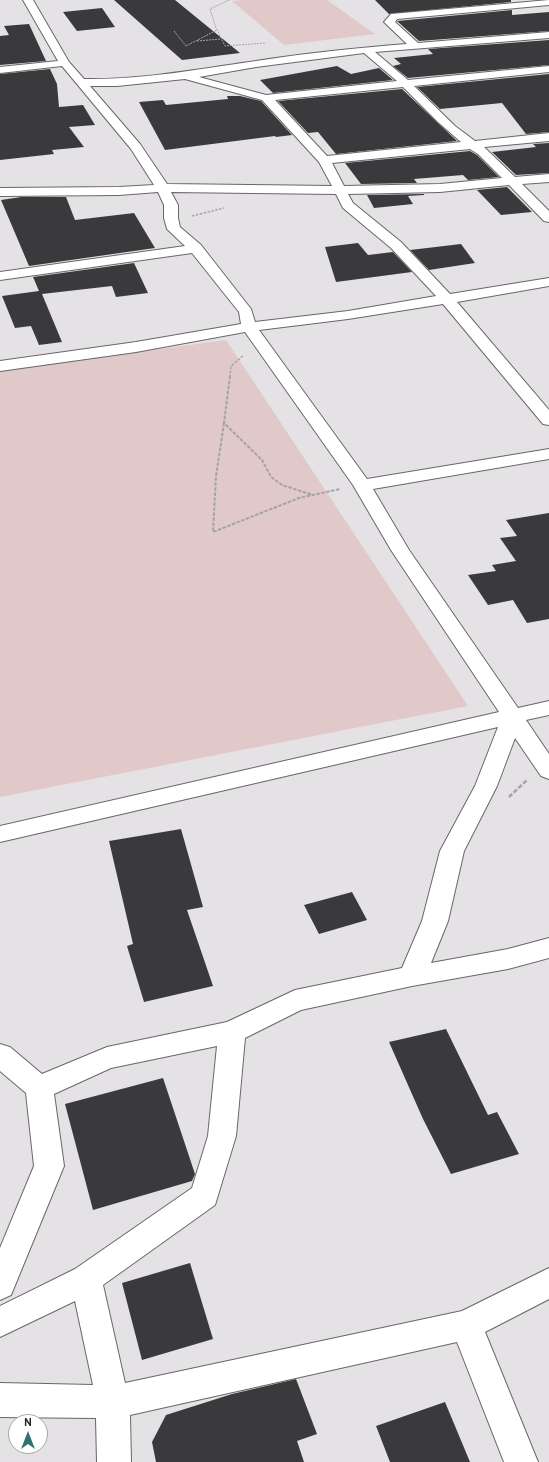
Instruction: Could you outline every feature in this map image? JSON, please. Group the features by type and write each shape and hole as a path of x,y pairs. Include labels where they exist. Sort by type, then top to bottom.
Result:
{"street":[{"path":"28,0 65,63 136,147 163,188 171,205 171,218 174,229 196,248 246,312 249,327 362,484 400,550 513,715 549,771"},
{"path":"416,46 389,22 394,16 549,2"},
{"path":"80,82 117,83 186,76 256,64 366,50 549,35"},
{"path":"366,50 405,83 447,126 470,145 482,151 549,218"},
{"path":"0,70 65,63"},
{"path":"186,76 266,98 549,69"},
{"path":"266,98 324,160 348,204 396,246 448,299 549,420"},
{"path":"324,160 549,137"},
{"path":"0,192 119,191 163,188 340,190 440,188 549,178"},
{"path":"0,276 86,265 196,248"},
{"path":"0,366 136,347 249,327 348,315 549,282"},
{"path":"362,484 549,454"},
{"path":"0,834 513,715 549,708"},
{"path":"412,976 435,921 452,851 486,786 513,715"},
{"path":"39,1088 107,1058 232,1032 295,1000 412,976 508,959 549,948"},
{"path":"0,1322 86,1279 204,1196 222,1136 232,1032"},
{"path":"0,1055 39,1088 49,1166 0,1285"},
{"path":"86,1279 113,1402 114,1462"},
{"path":"0,1400 113,1402 466,1325 549,1283"},
{"path":"466,1325 521,1462"}],"path":[{"path":"229,0 210,9 217,30 226,47 265,43"},
{"path":"174,31 186,46 217,30"},
{"path":"195,42 221,39"},
{"path":"259,342 231,366 216,476 213,532 299,498 362,484"},
{"path":"224,423 262,460 271,477 282,486 313,495"}],"shaded area":[{"path":"327,0 375,34 284,45 232,1"},
{"path":"226,340 468,706 0,797 0,371"}],"building":[{"path":"114,0 175,0 240,53 182,60"},
{"path":"375,0 511,0 511,2 389,14"},
{"path":"102,8 115,27 77,31 63,12"},
{"path":"512,10 512,15 549,12 549,31 419,41 397,21"},
{"path":"29,24 46,61 0,65 0,36 9,35 4,26"},
{"path":"549,40 549,65 408,78 393,66 401,64 394,58 433,54 428,49"},
{"path":"337,66 351,74 379,68 393,80 273,93 260,80"},
{"path":"50,69 57,84 59,107 83,105 95,125 69,127 84,147 52,150 54,154 0,160 0,74"},
{"path":"549,74 549,132 526,134 502,103 440,109 417,87"},
{"path":"402,89 457,141 336,154 318,132 308,133 278,101"},
{"path":"227,96 240,96 261,101 292,135 165,150 139,102 163,100 166,105 228,99"},
{"path":"549,143 549,173 516,175 492,152 536,147 533,144"},
{"path":"470,151 477,155 499,177 468,180 463,175 414,179 417,183 361,184 345,163"},
{"path":"507,187 532,212 501,215 477,190"},
{"path":"424,194 408,196 413,204 374,208 367,195"},
{"path":"21,197 66,197 75,220 134,213 155,248 29,266 1,200"},
{"path":"358,243 368,255 393,252 412,272 336,282 325,247"},
{"path":"461,244 475,263 429,270 410,250"},
{"path":"134,263 148,293 116,297 112,286 42,294 62,342 39,345 31,326 15,328 2,296 39,291 33,277"},
{"path":"549,513 549,619 527,623 513,600 488,605 468,575 496,571 492,565 516,561 500,538 517,536 506,520"},
{"path":"181,829 203,907 187,910 213,986 144,1002 127,946 133,944 109,841"},
{"path":"352,892 367,920 319,934 304,905"},
{"path":"446,1029 488,1115 497,1112 519,1154 451,1174 423,1119 389,1042"},
{"path":"163,1078 195,1174 192,1181 93,1210 65,1104"},
{"path":"190,1263 213,1339 142,1360 122,1283"},
{"path":"296,1379 317,1434 297,1441 304,1462 156,1462 152,1442 166,1415 232,1394"},
{"path":"445,1402 470,1462 390,1462 376,1426"}]}
